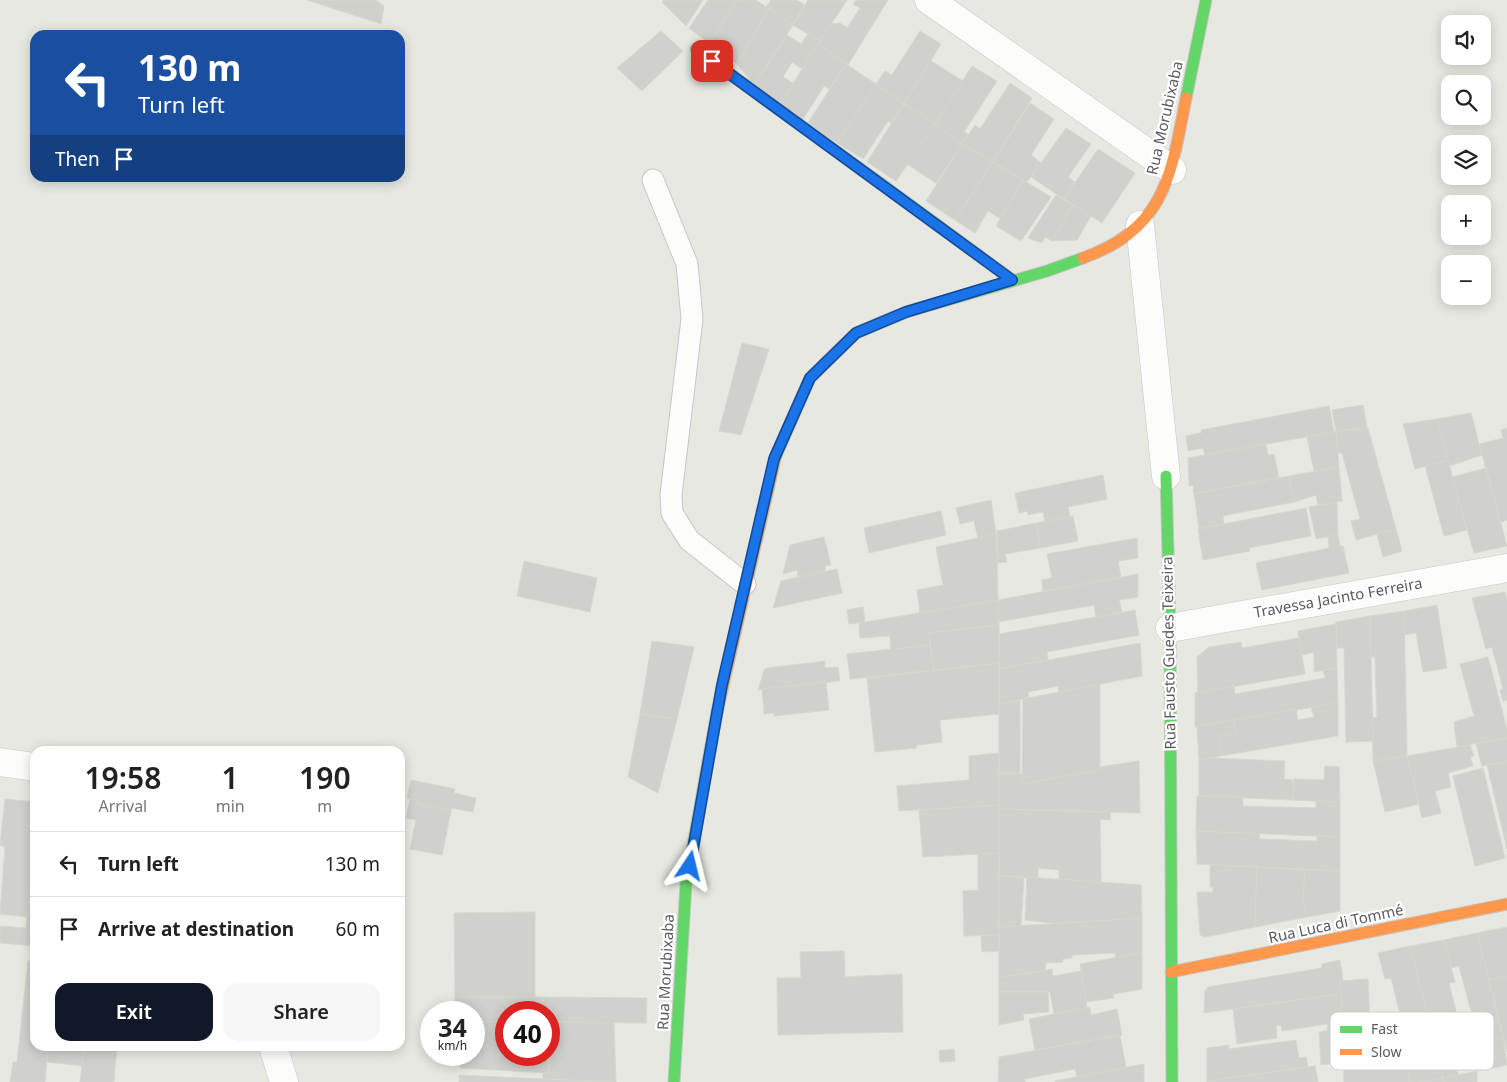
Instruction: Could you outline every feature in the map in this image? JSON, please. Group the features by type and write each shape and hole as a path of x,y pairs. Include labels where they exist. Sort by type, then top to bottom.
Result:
{"street":[{"path":"929,0 1172,170"},
{"name":"Rua Morubixaba","path":"674,1082 686,884 722,685 774,459 810,378 856,333 906,312 1047,271 1100,252 1140,225 1160,198 1172,170 1206,0"},
{"path":"696,49 1012,280"},
{"name":"Rua Fausto Guedes Teixeira","path":"1140,225 1166,476 1170,628 1172,1082"},
{"name":"Travessa Jacinto Ferreira","path":"1170,628 1507,568"},
{"path":"0,762 30,766"},
{"name":"Rua Luca di Tommé","path":"1171,972 1507,904"},
{"path":"275,1051 284,1082"}],"lane":[{"path":"653,180 687,264 692,319 670,495 672,514 689,540 745,584"}],"building":[{"path":"307,0 376,0 384,6 381,24"},
{"path":"663,0 703,0 686,26 662,2"},
{"path":"708,0 737,0 710,44 689,28"},
{"path":"737,0 756,0 769,9 737,64 710,44"},
{"path":"771,0 797,0 805,5 792,25 766,7"},
{"path":"808,0 847,0 820,41 793,25"},
{"path":"856,0 888,0 848,65 818,44 831,24 840,23 847,28 860,8 853,4"},
{"path":"769,9 793,25 754,85 737,64"},
{"path":"661,31 683,51 642,91 617,68"},
{"path":"920,31 941,44 904,104 876,84 885,71 892,75"},
{"path":"808,34 820,41 802,69 792,62 783,77 793,83 780,104 754,85 787,35 801,44"},
{"path":"818,44 846,64 829,89 824,86 803,119 780,104"},
{"path":"931,61 963,81 935,124 904,104"},
{"path":"846,64 876,84 837,143 808,123"},
{"path":"972,66 997,81 964,132 968,134 962,144 935,124"},
{"path":"1010,83 1032,98 993,162 962,144 975,125 980,129"},
{"path":"876,84 904,104 891,123 888,121 863,159 837,143"},
{"path":"1030,103 1054,119 1031,155 1041,163 1027,182 993,162"},
{"path":"904,104 935,124 896,181 867,162"},
{"path":"935,124 962,144 936,183 907,164"},
{"path":"1066,128 1091,144 1068,177 1075,182 1064,199 1031,177"},
{"path":"962,144 993,162 955,220 926,201"},
{"path":"1098,149 1135,173 1102,223 1064,199"},
{"path":"993,162 1023,180 1001,219 988,211 975,233 955,220"},
{"path":"1023,180 1051,197 1021,241 996,226"},
{"path":"1056,195 1073,205 1052,241 1045,237 1042,243 1028,238"},
{"path":"1073,205 1091,216 1077,240 1052,241"},
{"path":"742,343 769,349 741,435 719,431"},
{"path":"1363,405 1367,428 1336,431 1332,410"},
{"path":"1329,406 1334,432 1205,455 1203,448 1188,451 1186,436 1201,433 1201,430"},
{"path":"1471,413 1482,455 1449,466 1437,419"},
{"path":"1437,419 1448,460 1415,469 1403,424"},
{"path":"1368,428 1396,529 1356,540 1351,521 1360,519 1342,453 1338,453 1336,431"},
{"path":"1507,428 1507,520 1501,522 1479,444 1503,438 1501,430"},
{"path":"1336,431 1339,467 1314,471 1307,437"},
{"path":"1266,444 1268,455 1274,454 1279,478 1194,494 1193,485 1189,486 1188,458"},
{"path":"1448,460 1467,530 1444,536 1425,466"},
{"path":"1339,467 1342,501 1318,505 1316,495 1294,502 1289,476"},
{"path":"1486,468 1507,546 1474,553 1452,477"},
{"path":"1103,475 1107,499 1068,507 1070,517 1045,522 1043,512 1028,515 1027,511 1019,513 1015,493"},
{"path":"1289,476 1294,502 1223,516 1224,524 1199,529 1194,494"},
{"path":"991,500 996,534 978,538 974,521 960,524 956,508"},
{"path":"1337,502 1338,535 1316,539 1309,507"},
{"path":"1306,508 1311,536 1249,548 1250,551 1203,560 1198,529"},
{"path":"941,511 946,535 869,553 864,528"},
{"path":"1073,516 1078,541 1040,548 1036,523"},
{"path":"1036,523 1040,548 1005,554 1007,562 997,563 997,531"},
{"path":"1396,529 1402,551 1383,557 1377,534"},
{"path":"996,534 998,600 920,613 917,590 943,585 936,547"},
{"path":"1338,535 1340,546 1343,546 1349,573 1262,590 1256,563 1329,548 1328,537"},
{"path":"824,537 831,565 825,566 825,572 798,577 797,570 783,574 790,545"},
{"path":"1137,538 1138,558 1118,561 1121,578 1043,592 1042,580 1052,578 1047,554"},
{"path":"524,561 597,578 590,612 517,596"},
{"path":"837,569 842,593 773,608 781,581"},
{"path":"1138,574 1138,597 1119,600 1122,612 1096,617 1094,605 998,622 998,600"},
{"path":"1505,592 1507,600 1507,700 1503,701 1500,690 1503,689 1492,647 1486,649 1472,598"},
{"path":"998,600 999,625 929,633 930,645 891,650 890,636 860,638 859,623"},
{"path":"1437,605 1447,668 1423,672 1416,633 1404,635 1404,611"},
{"path":"863,607 865,622 849,624 847,610"},
{"path":"1135,610 1139,635 1047,652 1048,660 999,669 999,634"},
{"path":"1404,611 1407,756 1373,761 1372,717 1377,718 1375,657 1370,657 1370,616"},
{"path":"1370,616 1373,741 1346,742 1344,648 1337,648 1336,622"},
{"path":"1336,624 1337,668 1314,672 1314,652 1302,655 1298,631"},
{"path":"999,625 999,663 934,670 929,633"},
{"path":"1299,638 1305,674 1198,693 1197,657 1209,647 1241,642 1242,648"},
{"path":"652,641 694,647 677,719 640,714"},
{"path":"1140,643 1142,676 1059,692 1058,686 1028,692 1029,698 999,704 999,669"},
{"path":"930,645 934,670 850,679 847,654"},
{"path":"1488,657 1507,729 1507,738 1457,747 1454,722 1474,716 1460,664"},
{"path":"825,661 825,668 838,667 840,681 758,690 764,670 767,668"},
{"path":"999,663 999,714 940,720 942,742 917,745 916,748 875,752 867,678"},
{"path":"1337,668 1338,703 1195,727 1195,693 1234,686 1235,694 1325,678 1323,670"},
{"path":"826,682 829,710 774,716 774,713 764,714 762,689"},
{"path":"1100,684 1100,770 1022,784 1023,699"},
{"path":"1020,700 1020,773 999,773 999,704"},
{"path":"1338,703 1338,736 1221,756 1219,736 1237,733 1234,720 1296,709 1298,720 1314,717 1311,707"},
{"path":"640,714 677,719 658,793 628,777"},
{"path":"1234,720 1237,733 1219,736 1221,756 1199,760 1197,726"},
{"path":"1507,738 1507,762 1482,766 1476,744"},
{"path":"1470,745 1474,756 1470,757 1473,766 1448,773 1451,787 1435,791 1441,813 1422,818 1407,756"},
{"path":"999,753 999,805 899,811 897,786 969,780 969,756"},
{"path":"1407,756 1419,804 1385,812 1373,761"},
{"path":"1212,758 1285,761 1284,779 1293,780 1293,800 1199,796 1199,760"},
{"path":"1139,761 1140,813 999,809 999,773 1022,774 1022,784 1100,770 1099,767"},
{"path":"1507,762 1507,849 1487,765"},
{"path":"1325,766 1339,767 1340,802 1293,800 1294,779 1324,780"},
{"path":"1483,768 1505,858 1475,866 1453,776"},
{"path":"411,780 455,789 454,793 476,798 473,812 451,808 451,811 417,804 418,800 407,798"},
{"path":"1197,796 1243,797 1243,806 1316,808 1316,801 1340,802 1340,837 1196,831"},
{"path":"5,799 30,802 30,896 28,917 0,914 5,847 0,845"},
{"path":"410,799 418,800 417,804 451,811 442,855 410,849 416,820 406,818"},
{"path":"999,805 999,853 923,857 919,810"},
{"path":"999,809 1110,812 1110,820 1100,819 1101,882 1059,879 1059,870 1038,868 1038,878 999,876"},
{"path":"1196,831 1259,834 1260,839 1317,841 1317,836 1340,837 1340,871 1197,864"},
{"path":"999,853 999,935 964,936 963,891 978,890 978,854"},
{"path":"1210,865 1257,867 1255,927 1205,937 1200,935 1197,892 1213,892 1213,887 1210,887"},
{"path":"1257,867 1305,870 1303,899 1307,917 1255,927"},
{"path":"1305,870 1340,871 1340,911 1307,917 1303,899"},
{"path":"999,876 1024,877 1021,926 999,927"},
{"path":"1027,877 1141,885 1142,918 1060,924 1025,920"},
{"path":"30,890 30,946 24,945"},
{"path":"535,912 535,997 455,997 454,913"},
{"path":"1142,918 1142,953 1116,958 1115,953 1072,955 1072,958 1063,959 1063,962 1046,963 1045,970 999,978 999,927"},
{"path":"0,926 26,928 24,945 0,943"},
{"path":"1507,927 1507,976 1489,980 1477,933"},
{"path":"1477,933 1503,1038 1494,1041 1494,1012 1471,1012 1459,966 1451,968 1444,940"},
{"path":"999,935 999,951 982,952 981,936"},
{"path":"1444,940 1455,982 1449,983 1456,1012 1426,1012 1410,946"},
{"path":"1410,946 1426,1012 1399,1012 1391,978 1385,979 1378,953"},
{"path":"844,951 845,977 902,974 903,1032 778,1035 777,978 801,978 800,952"},
{"path":"1142,953 1142,989 1113,994 1114,998 1086,1002 1080,964"},
{"path":"1340,960 1343,980 1340,981 1341,994 1204,1013 1205,991 1208,987 1322,968 1322,964"},
{"path":"28,961 30,961 30,1051 48,1051 45,1082 10,1082 13,1062 17,1062"},
{"path":"1052,969 1053,976 1081,971 1087,1008 1054,1014 1050,992 999,992 999,978"},
{"path":"1507,976 1507,1052 1489,980"},
{"path":"1368,979 1369,1012 1341,1012 1340,981"},
{"path":"999,992 1048,992 1049,1012 1023,1014 1024,1020 999,1025"},
{"path":"1341,994 1342,1012 1330,1012 1330,1031 1328,1031 1327,1024 1282,1031 1281,1025 1276,1026 1277,1038 1237,1044 1233,1009"},
{"path":"455,997 543,997 543,1001 495,1001 495,1022 485,1021 485,1001 455,1001"},
{"path":"543,997 647,998 646,1023 560,1022 560,1001 543,1001"},
{"path":"1090,1007 1091,1015 1117,1009 1122,1035 1035,1050 1029,1019"},
{"path":"485,1021 495,1022 495,1066 549,1066 549,1073 460,1068 460,1066 485,1066"},
{"path":"560,1022 614,1023 616,1082 543,1079 543,1073 549,1073 549,1066 560,1066"},
{"path":"1330,1030 1330,1064 1321,1065 1319,1032"},
{"path":"1120,1035 1126,1068 1077,1077 1075,1069 1025,1079 1025,1082 998,1082 999,1057"},
{"path":"1503,1038 1507,1065 1494,1068 1494,1040"},
{"path":"1296,1040 1299,1058 1306,1057 1308,1067 1207,1081 1207,1048 1229,1045 1229,1049"},
{"path":"954,1049 955,1061 940,1062 939,1051"},
{"path":"48,1051 84,1051 82,1066 47,1062"},
{"path":"83,1051 117,1051 114,1082 80,1082"},
{"path":"1144,1064 1144,1082 1055,1082 1055,1081"},
{"path":"1315,1066 1318,1082 1207,1082 1207,1081"},
{"path":"1344,1070 1407,1070 1410,1082 1344,1082"},
{"path":"1407,1070 1441,1070 1443,1078 1418,1082 1410,1082"},
{"path":"1441,1070 1457,1070 1458,1075 1443,1078"},
{"path":"1477,1071 1477,1082 1443,1082 1443,1078"},
{"path":"459,1075 543,1079 614,1082 459,1082"},
{"path":"1443,1078 1443,1082 1418,1082"}],"traffic: fast":[{"path":"1186,98 1206,0"},
{"path":"696,49 940,227"},
{"path":"776,455 810,378 856,333 906,312 1047,271 1083,258"},
{"path":"1166,476 1170,628 1172,1082"},
{"path":"674,1082 686,884 717,712"}],"traffic: slow":[{"path":"1083,258 1111,246 1132,231 1148,214 1160,196 1169,175 1186,98"},
{"path":"940,227 1012,280"},
{"path":"717,712 776,455"},
{"path":"1171,972 1507,904"}],"route":[{"path":"690,866 722,685 774,459 810,378 856,333 906,312 1012,280 712,61"}]}
